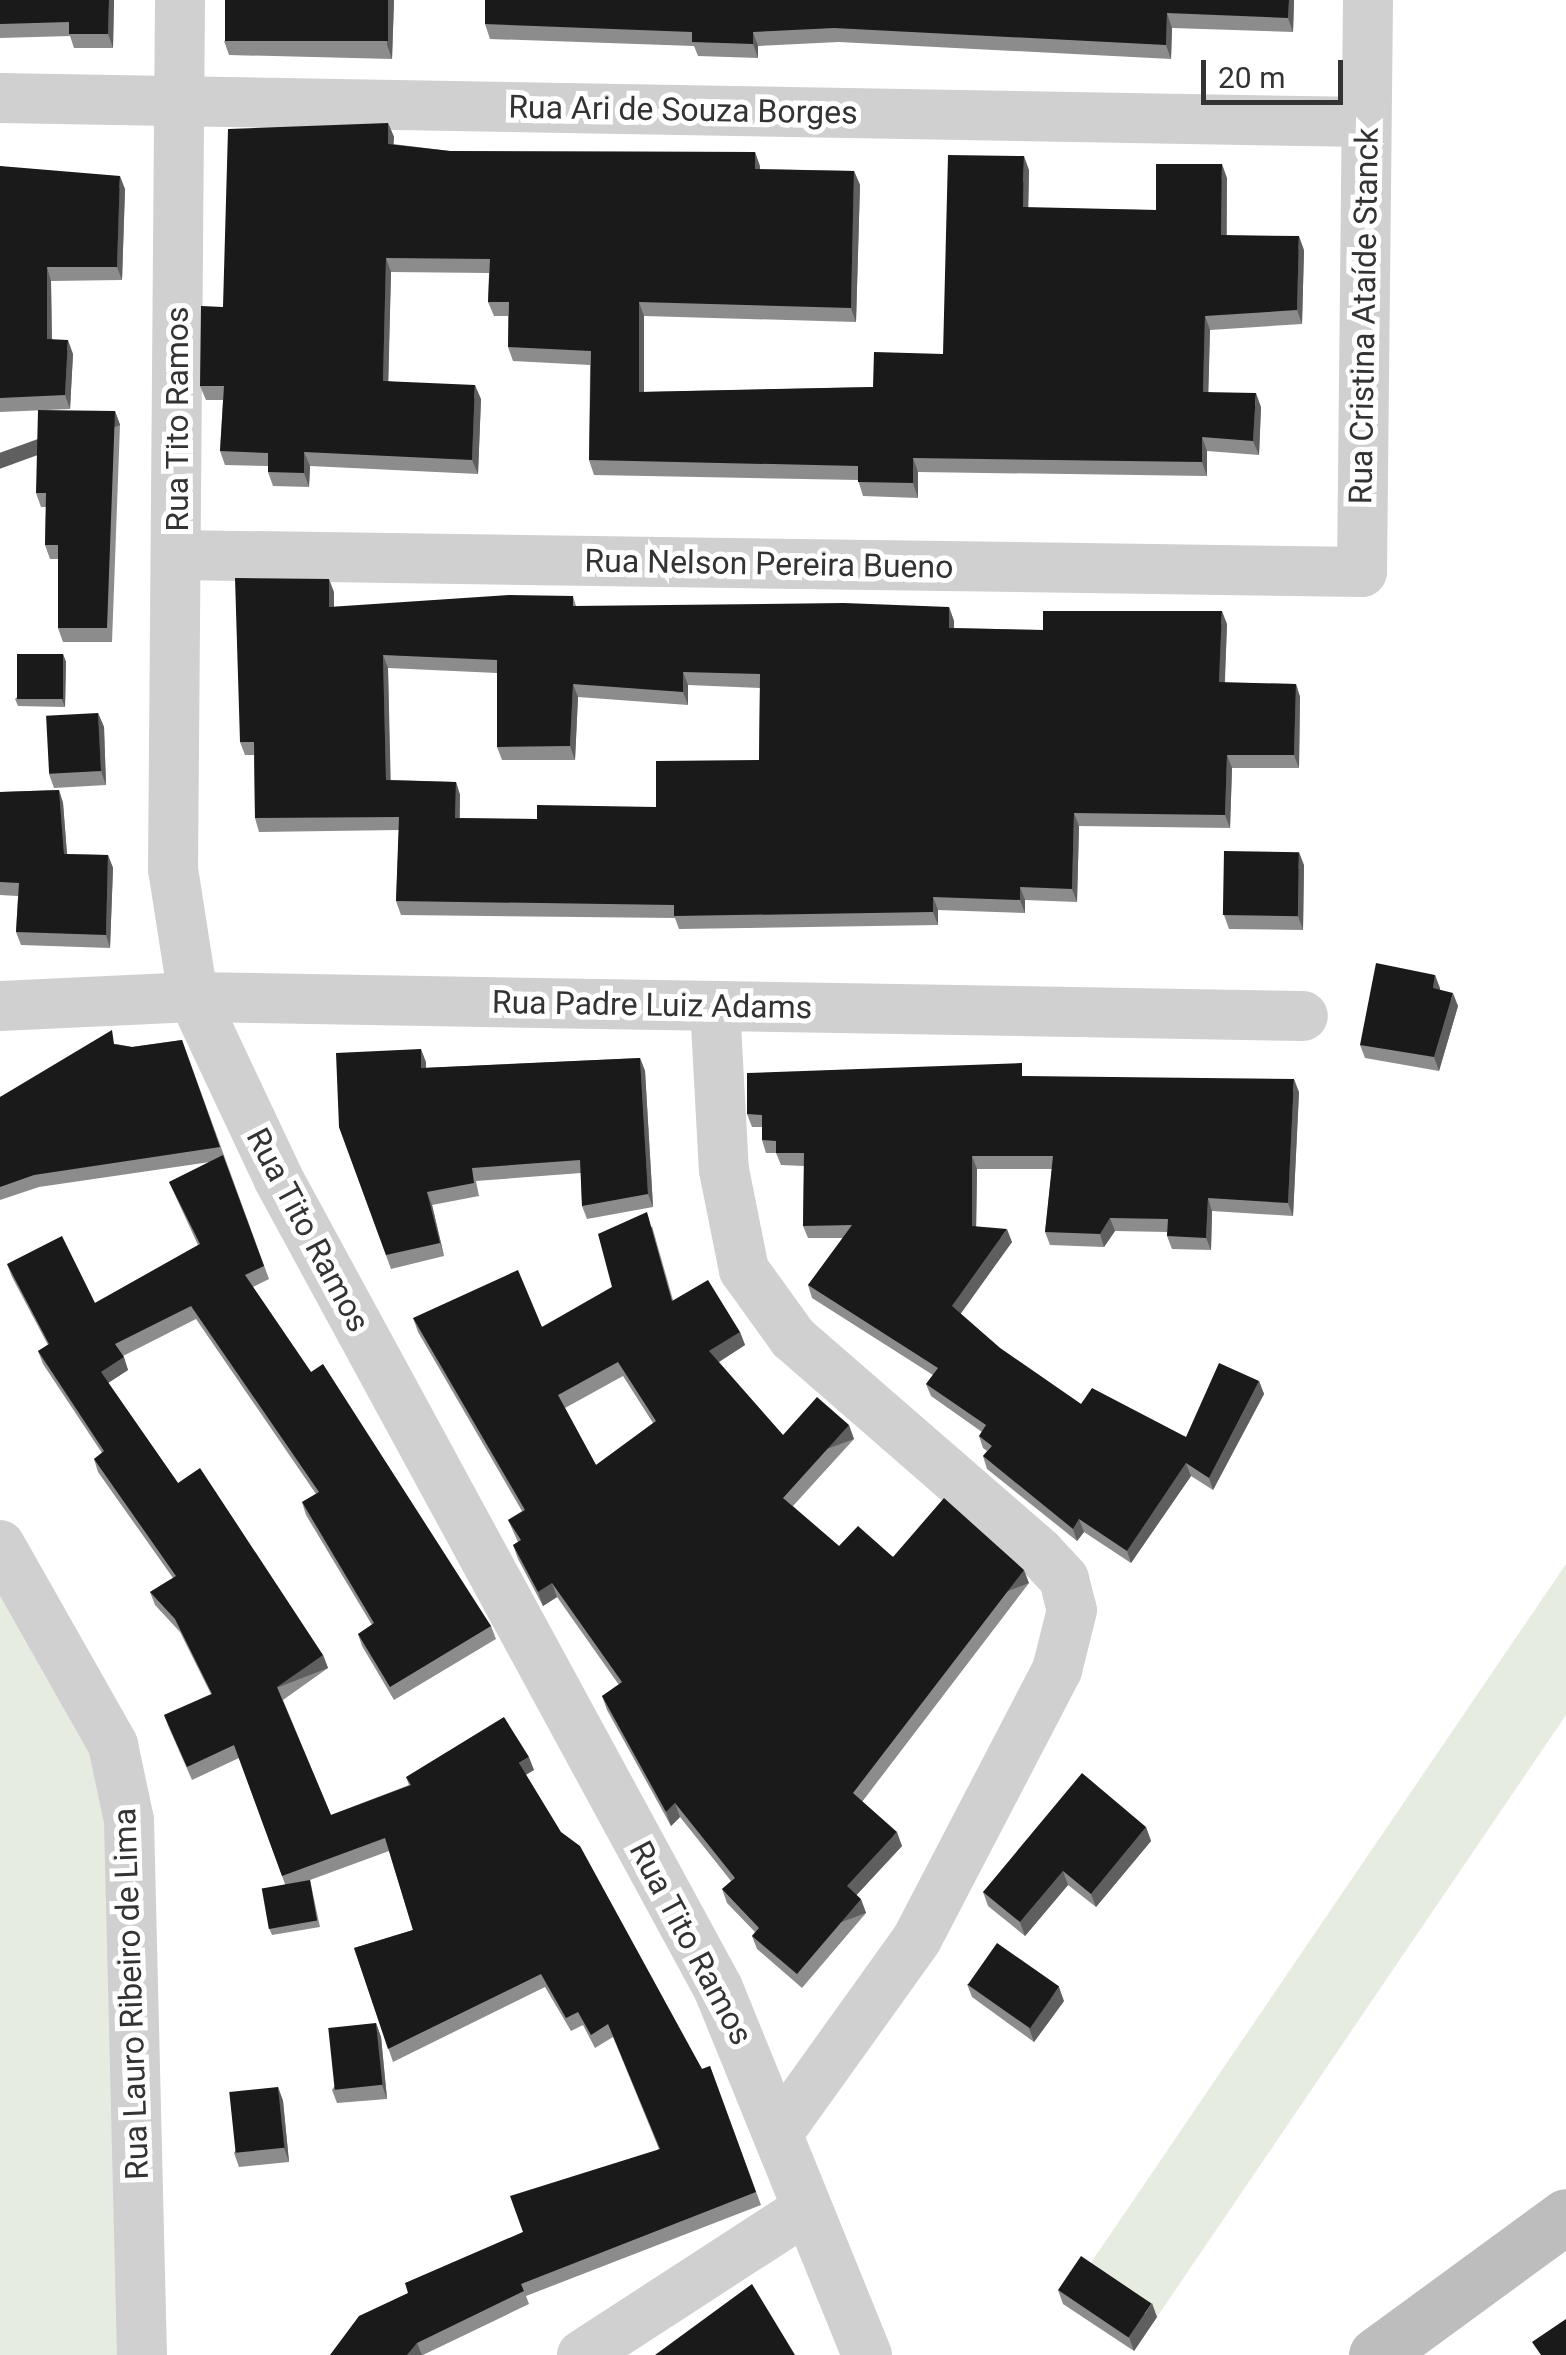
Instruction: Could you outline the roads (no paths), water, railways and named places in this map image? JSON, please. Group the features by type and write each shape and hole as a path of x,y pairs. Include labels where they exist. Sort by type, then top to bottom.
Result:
{"main road":[{"path":"1376,2355 1566,2216"}],"street":[{"name":"Rua Tito Ramos","path":"180,0 173,869 192,998 278,1178 718,1988 779,2132 804,2212 867,2355"},
{"name":"Rua Cristina Ataíde Stanck","path":"1362,572 1368,0"},
{"name":"Rua Ari de Souza Borges","path":"0,98 1366,122"},
{"name":"Rua Nelson Pereira Bueno","path":"176,555 1362,572"},
{"name":"Rua Padre Luiz Adams","path":"0,1006 192,998 1303,1016"},
{"path":"715,1006 726,1190 751,1282 794,1338 1040,1553 1064,1579 1072,1610 1056,1670 917,1939 779,2132"},
{"name":"Rua Lauro Ribeiro de Lima","path":"0,1545 113,1745 128,1820 142,2355"},
{"path":"582,2355 804,2212"}]}
